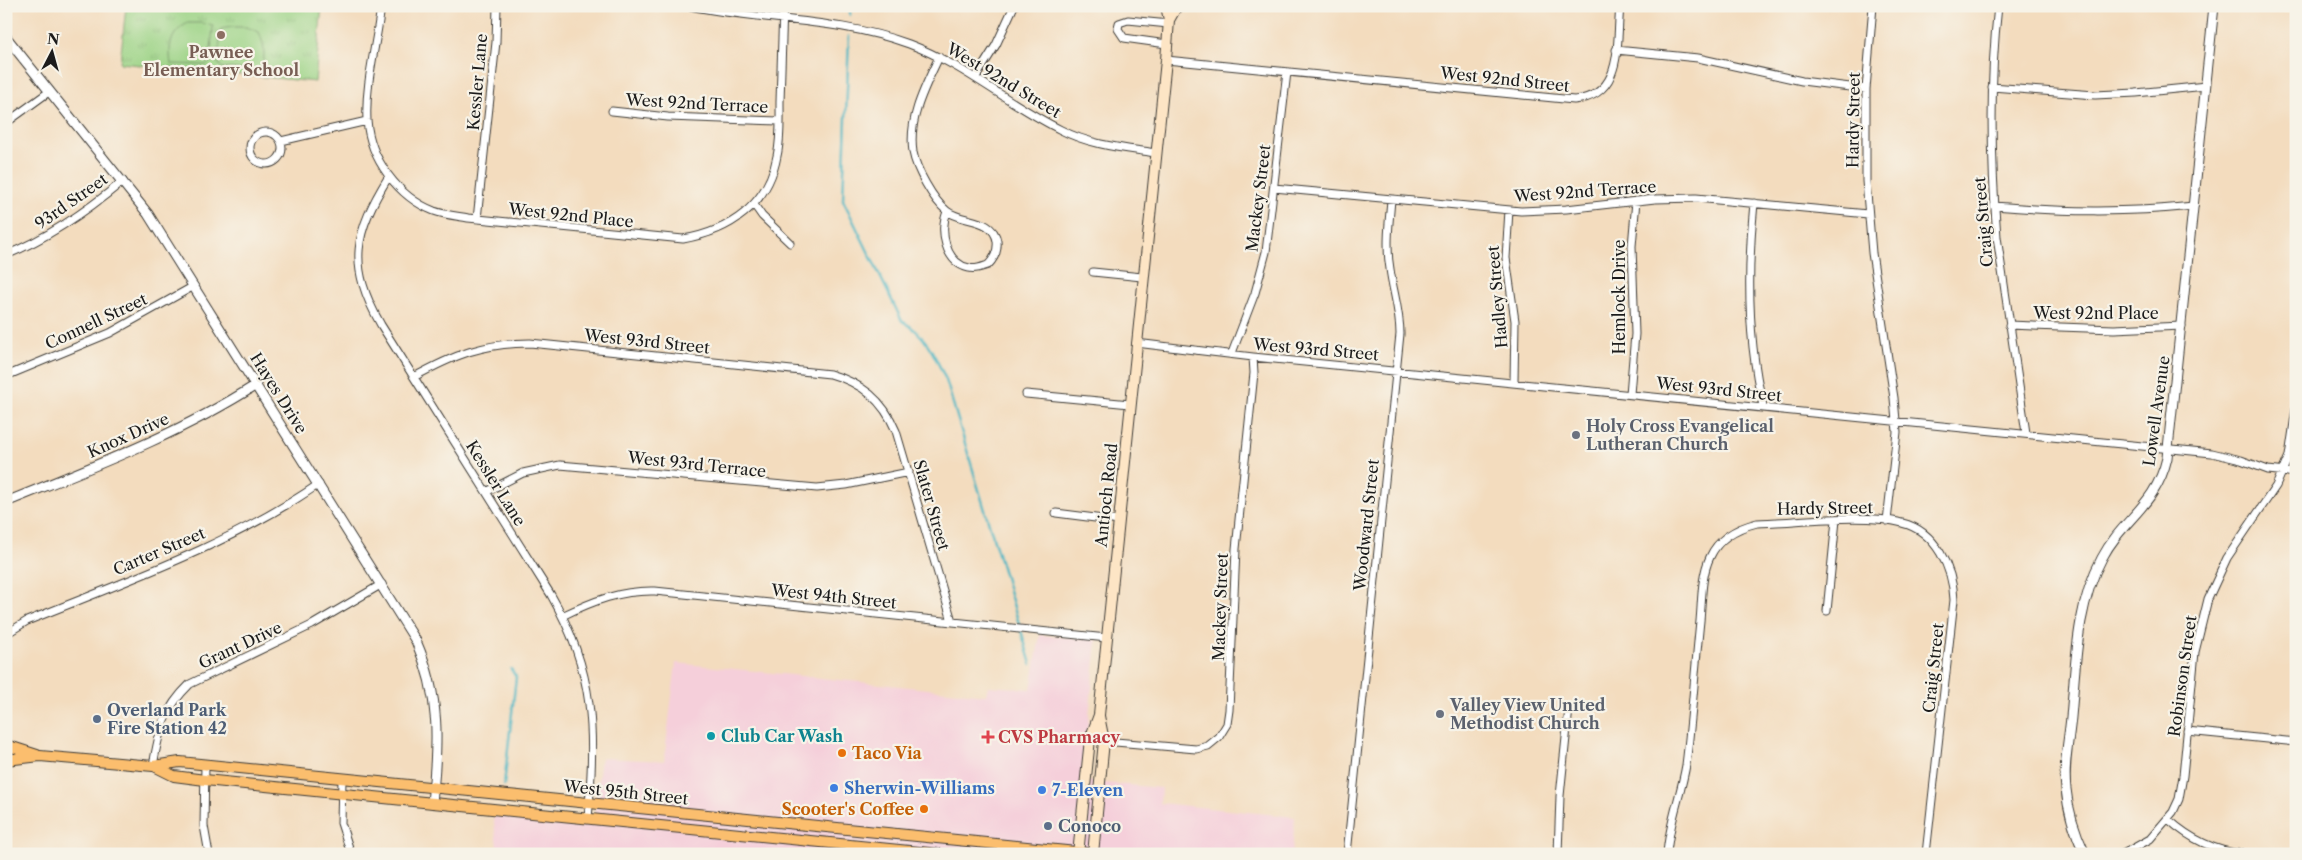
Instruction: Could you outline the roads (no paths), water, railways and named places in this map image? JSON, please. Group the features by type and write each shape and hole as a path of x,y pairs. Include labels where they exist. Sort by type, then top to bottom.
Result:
{"main road":[{"name":"Antioch Road","path":"1078,853 1090,739 1099,715 1107,638 1142,277 1166,60 1169,22 1166,6"},
{"name":"Antioch Road","path":"1169,22 1177,6"},
{"name":"Antioch Road","path":"1094,854 1104,741 1099,715"},
{"name":"West 95th Street","path":"6,745 40,756"},
{"name":"West 95th Street","path":"6,760 40,756 153,766 180,762 342,780 1094,854"},
{"name":"West 95th Street","path":"153,766 174,776 205,780 939,854"}],"street":[{"path":"281,141 345,124 367,121 381,6"},
{"name":"Kessler Lane","path":"477,219 496,42 497,6"},
{"name":"West 92nd Street","path":"690,6 732,14 821,22 869,32 911,45 939,57 976,77 1061,130 1110,146 1156,153"},
{"path":"783,6 780,121 776,163 769,181 755,206 762,216 790,243"},
{"path":"976,77 996,45 1014,6"},
{"path":"1620,6 1616,50 1698,58 1802,81 1866,89"},
{"name":"Hardy Street","path":"1667,854 1686,764 1702,595 1706,567 1710,556 1728,534 1757,523 1836,520 1887,521 1897,432 1868,214 1865,132 1866,89 1873,6"},
{"name":"Craig Street","path":"1998,6 1991,124 1994,206 2009,325 2026,433"},
{"name":"Lowell Avenue","path":"2085,854 2073,827 2065,786 2080,624 2086,594 2093,574 2111,543 2155,491 2164,473 2182,326 2214,6"},
{"path":"1167,44 1124,38 1118,28 1120,23 1128,20 1169,22"},
{"name":"Hayes Drive","path":"6,37 148,214 382,584 416,641 432,684 438,728 432,803"},
{"name":"West 92nd Street","path":"1166,60 1574,100 1595,96 1606,87 1614,68 1616,50"},
{"path":"939,57 919,102 912,138 917,166 925,182 947,212 984,224 993,230 998,246 988,265 970,269 958,264 949,254 943,220 947,212"},
{"name":"Mackey Street","path":"1232,354 1261,273 1269,233 1287,72"},
{"path":"1992,87 2095,95 2136,94 2206,86"},
{"path":"6,123 50,91"},
{"name":"West 92nd Terrace","path":"612,111 668,117 780,121"},
{"name":"West 92nd Place","path":"367,121 376,156 389,176 408,196 426,207 443,214 683,239 717,231 755,206"},
{"path":"258,134 274,134 281,141 282,152 272,163 266,164 256,161 250,152 251,142 258,134"},
{"name":"Kessler Lane","path":"389,176 365,219 360,239 359,272 368,304 562,616 573,640 589,696 593,747 588,819"},
{"name":"93rd Street","path":"6,255 35,242 70,222 123,181"},
{"name":"West 92nd Terrace","path":"1274,188 1509,210 1566,209 1636,201 1696,198 1868,214"},
{"name":"Woodward Street","path":"1347,854 1400,321 1387,248 1391,200"},
{"name":"Hemlock Drive","path":"1630,394 1635,334 1632,246 1636,201"},
{"path":"1754,203 1748,286 1752,344 1763,406"},
{"path":"1994,206 2064,212 2112,212 2194,206"},
{"name":"Hadley Street","path":"1509,210 1506,258 1516,336 1514,382"},
{"path":"1093,272 1142,277"},
{"name":"Connell Street","path":"6,376 110,332 194,286"},
{"name":"West 92nd Place","path":"2009,325 2105,329 2182,326"},
{"name":"West 93rd Street","path":"414,377 459,354 480,347 530,343 830,374 852,381 878,400"},
{"name":"West 93rd Street","path":"1136,343 1253,357 1763,406 2168,448 2228,456 2268,470 2296,473"},
{"name":"Mackey Street","path":"1104,741 1196,749 1208,746 1219,737 1227,724 1234,640 1236,549 1254,373 1253,357"},
{"name":"Knox Drive","path":"6,502 161,438 196,421 256,385"},
{"path":"1026,394 1130,404"},
{"name":"Slater Street","path":"878,400 886,410 896,431 952,622"},
{"name":"Robinson Street","path":"2123,854 2150,839 2173,812 2181,790 2195,652 2208,599 2227,558 2271,496 2283,472 2291,448 2296,409"},
{"name":"West 93rd Terrace","path":"486,492 523,473 560,465 817,488 846,485 909,472"},
{"name":"Carter Street","path":"6,634 27,621 218,542 288,504 319,484"},
{"path":"1056,513 1119,521"},
{"path":"1828,611 1836,520"},
{"name":"Craig Street","path":"1887,521 1909,525 1933,543 1948,568 1954,592 1926,854"},
{"name":"Grant Drive","path":"153,766 159,730 166,714 172,704 190,684 312,626 382,584"},
{"name":"West 94th Street","path":"562,616 598,599 640,591 1107,638"},
{"path":"1558,854 1560,796 1569,708"},
{"path":"2187,731 2296,742"},
{"path":"205,765 204,826 209,854"},
{"path":"342,780 343,831 351,854"},
{"path":"2168,819 2197,841 2219,849 2243,854"}],"waterway":[{"path":"850,6 850,15"},
{"path":"849,36 843,200 902,321 924,339 934,354 946,380 1031,664"},
{"path":"504,785 516,677 511,669"}],"place":[{"name":"Pawnee Elementary School","path":"221,35"},
{"name":"Holy Cross Evangelical Lutheran Church","path":"1576,435"},
{"name":"Valley View United Methodist Church","path":"1440,714"},
{"name":"Overland Park Fire Station 42","path":"97,719"},
{"name":"Club Car Wash","path":"711,736"},
{"name":"CVS Pharmacy","path":"988,737"},
{"name":"Taco Via","path":"842,753"},
{"name":"Sherwin-Williams","path":"834,788"},
{"name":"7-Eleven","path":"1042,790"},
{"name":"Scooter's Coffee","path":"924,809"},
{"name":"Conoco","path":"1048,826"}]}
